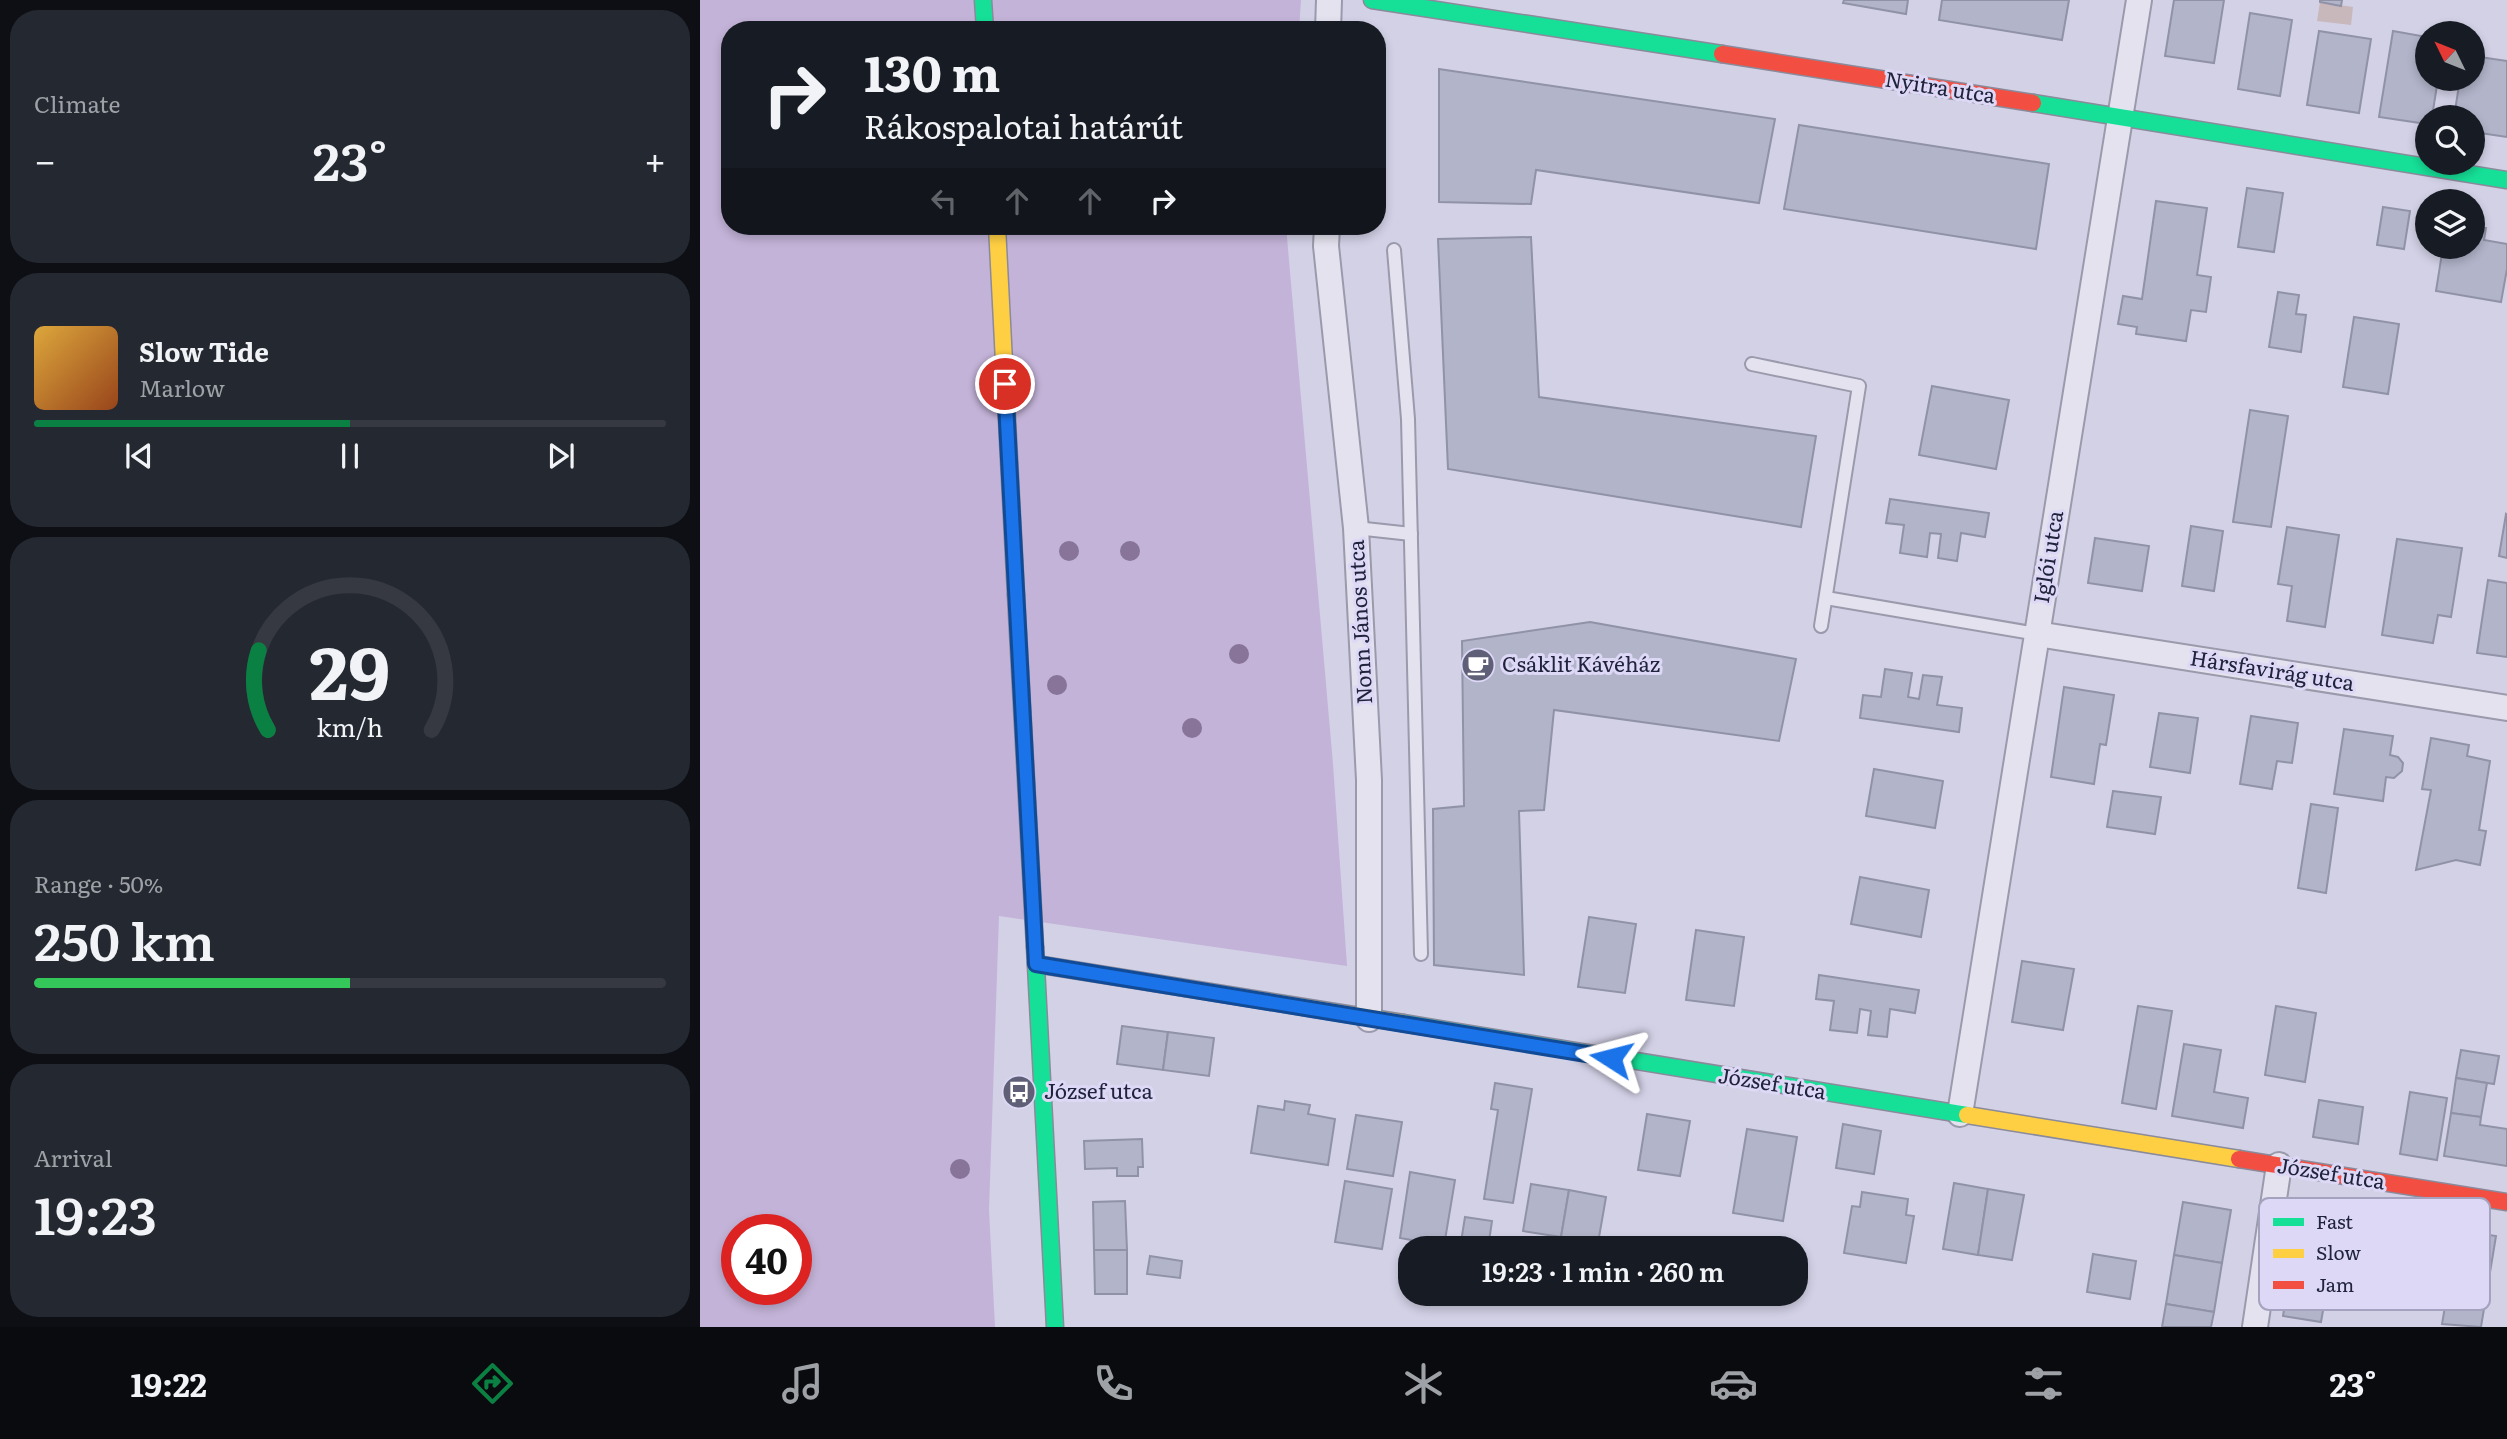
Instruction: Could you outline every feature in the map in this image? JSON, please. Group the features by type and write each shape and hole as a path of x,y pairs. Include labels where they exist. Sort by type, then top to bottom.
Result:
{"street":[{"path":"984,0 985,21"},
{"path":"1328,21 1329,0"},
{"name":"Nyitra utca","path":"1372,0 2120,116 2507,180"},
{"name":"Iglói utca","path":"1961,1114 2138,0"},
{"path":"997,235 1055,1327"},
{"name":"Nonn János utca","path":"1326,235 1356,528 1369,780 1369,1019"},
{"name":"Hársfavirág utca","path":"2037,634 2507,708"},
{"name":"József utca","path":"1036,964 2482,1198"},
{"path":"2274,1198 2279,1165"},
{"path":"2255,1327 2259,1300"}],"lane":[{"path":"1394,250 1408,419 1421,954"},
{"path":"1752,365 1859,386 1821,626"},
{"path":"1356,528 1411,534"},
{"path":"1826,598 2037,634"}],"shaded area":[{"path":"700,0 1301,0 1300,21 721,21 721,235 1287,235 1333,764 1347,966 999,916 989,1210 995,1327 700,1327"},
{"path":"2320,2 2353,7 2351,25 2317,21"}],"building":[{"path":"1844,0 1908,0 1906,14 1843,3"},
{"path":"1942,0 2069,0 2062,40 1939,20"},
{"path":"2174,0 2224,0 2214,63 2165,56"},
{"path":"2320,0 2342,0 2341,6"},
{"path":"2250,13 2292,20 2280,96 2238,89"},
{"path":"2319,31 2371,39 2359,113 2307,105"},
{"path":"2393,31 2415,35 2415,91 2436,91 2434,105 2415,105 2415,122 2379,117"},
{"path":"2485,58 2507,61 2507,137 2485,134 2485,105 2456,105 2458,91 2485,91"},
{"path":"1439,69 1775,119 1759,203 1536,170 1531,204 1439,202"},
{"path":"1799,125 2049,164 2036,249 1784,209"},
{"path":"2247,188 2283,193 2274,252 2238,247"},
{"path":"2156,201 2207,208 2197,275 2211,277 2206,312 2191,310 2186,341 2136,334 2137,327 2118,324 2123,296 2142,299"},
{"path":"2383,207 2410,211 2404,249 2377,245"},
{"path":"1531,237 1539,397 1816,436 1801,527 1448,469 1438,239"},
{"path":"2485,240 2507,244 2507,269 2501,302 2436,291 2441,259 2485,259"},
{"path":"2278,292 2299,295 2296,314 2306,315 2301,352 2269,347"},
{"path":"2354,317 2399,324 2388,394 2343,387"},
{"path":"1932,386 2009,400 1996,469 1919,455"},
{"path":"2250,410 2288,416 2271,527 2233,522"},
{"path":"1890,499 1989,513 1985,537 1961,533 1957,561 1938,558 1941,534 1930,533 1927,557 1900,553 1904,525 1886,523"},
{"path":"2507,515 2507,558 2499,556"},
{"path":"2191,526 2223,531 2214,591 2182,586"},
{"path":"2287,527 2339,535 2325,627 2287,621 2292,586 2278,584"},
{"path":"2095,538 2149,546 2142,591 2088,583"},
{"path":"2397,539 2462,548 2451,617 2438,615 2433,643 2382,635"},
{"path":"2488,580 2507,583 2507,657 2477,653"},
{"path":"1590,622 1796,659 1779,741 1554,710 1544,810 1519,811 1524,975 1434,965 1433,809 1464,806 1462,641"},
{"path":"1885,669 1912,673 1908,697 1919,699 1923,675 1942,677 1937,705 1962,708 1959,732 1860,718 1863,695 1881,697"},
{"path":"2064,687 2114,695 2106,745 2100,744 2094,784 2051,777"},
{"path":"2159,713 2198,718 2190,773 2150,767"},
{"path":"2251,716 2298,723 2292,763 2277,761 2272,789 2240,784"},
{"path":"2344,729 2393,736 2390,755 2398,757 2403,763 2402,771 2394,778 2386,777 2383,801 2334,794"},
{"path":"2431,738 2469,745 2467,756 2490,761 2479,830 2486,831 2480,865 2456,860 2416,870 2431,790 2422,789"},
{"path":"1874,769 1943,781 1935,828 1866,816"},
{"path":"2113,791 2161,797 2155,834 2107,827"},
{"path":"2311,804 2338,808 2326,893 2298,888"},
{"path":"1860,877 1929,890 1921,937 1851,924"},
{"path":"1589,917 1636,924 1625,993 1578,987"},
{"path":"1696,930 1744,937 1734,1006 1686,1000"},
{"path":"2022,961 2074,969 2063,1030 2012,1022"},
{"path":"1819,975 1919,990 1915,1013 1890,1009 1887,1037 1868,1035 1871,1011 1860,1009 1857,1033 1830,1030 1834,1001 1816,999"},
{"path":"2138,1006 2172,1011 2156,1109 2122,1103"},
{"path":"2276,1006 2316,1013 2305,1082 2265,1075"},
{"path":"1122,1026 1168,1032 1163,1070 1117,1064"},
{"path":"1168,1032 1214,1038 1209,1076 1163,1070"},
{"path":"2184,1044 2221,1050 2214,1092 2248,1098 2243,1128 2172,1116"},
{"path":"2461,1050 2499,1056 2494,1084 2456,1078"},
{"path":"2456,1078 2487,1083 2481,1117 2451,1113"},
{"path":"1495,1083 1532,1089 1513,1203 1484,1199 1498,1110 1491,1109"},
{"path":"2410,1092 2447,1098 2437,1160 2400,1154"},
{"path":"2319,1100 2363,1107 2358,1144 2313,1137"},
{"path":"1285,1101 1310,1105 1308,1114 1335,1119 1328,1165 1251,1153 1258,1106 1284,1110"},
{"path":"2451,1113 2481,1117 2480,1125 2507,1129 2507,1166 2444,1156"},
{"path":"1647,1114 1690,1121 1680,1176 1638,1170"},
{"path":"1356,1115 1402,1122 1393,1176 1347,1169"},
{"path":"1843,1124 1881,1131 1874,1174 1836,1168"},
{"path":"1747,1129 1797,1137 1783,1221 1733,1213"},
{"path":"1142,1139 1143,1167 1138,1167 1138,1176 1117,1176 1117,1168 1085,1169 1084,1141"},
{"path":"1410,1172 1455,1180 1446,1236 1400,1236"},
{"path":"1345,1181 1392,1189 1382,1249 1335,1242"},
{"path":"1954,1183 1988,1189 1978,1255 1943,1249"},
{"path":"1531,1184 1569,1190 1561,1236 1523,1231"},
{"path":"1988,1189 2024,1195 2012,1260 1978,1255"},
{"path":"1569,1190 1606,1197 1599,1236 1561,1236"},
{"path":"1862,1192 1908,1199 1906,1215 1914,1216 1906,1263 1844,1253 1852,1206 1860,1207"},
{"path":"1125,1201 1127,1250 1094,1250 1093,1202"},
{"path":"2183,1202 2231,1210 2222,1263 2174,1255"},
{"path":"1465,1217 1492,1221 1490,1236 1462,1236"},
{"path":"2490,1235 2496,1236 2490,1272"},
{"path":"1094,1250 1127,1250 1127,1294 1095,1294"},
{"path":"2093,1254 2136,1261 2130,1299 2087,1292"},
{"path":"2174,1255 2222,1263 2214,1312 2166,1304"},
{"path":"1150,1256 1182,1261 1180,1278 1147,1274"},
{"path":"2166,1304 2214,1312 2211,1327 2162,1327"},
{"path":"2284,1310 2323,1310 2321,1322 2283,1316"},
{"path":"2444,1310 2484,1310 2481,1327 2442,1324"}],"traffic: fast":[{"path":"983,0 984,21"},
{"path":"1372,0 1722,54"},
{"path":"2033,103 2507,180"},
{"path":"1035,947 1055,1327"},
{"path":"1403,1023 1967,1115"}],"traffic: slow":[{"path":"997,235 1016,595"},
{"path":"1036,964 1403,1023"},
{"path":"1967,1115 2239,1159"}],"traffic: jam":[{"path":"1722,54 2033,103"},
{"path":"1016,595 1035,947"},
{"path":"2239,1159 2482,1198"},
{"path":"2490,1199 2507,1202"}],"place":[{"name":"Csáklit Kávéház","path":"1478,665"},
{"name":"József utca","path":"1019,1092"}],"route":[{"path":"1005,384 1036,964 1611,1058"}]}
